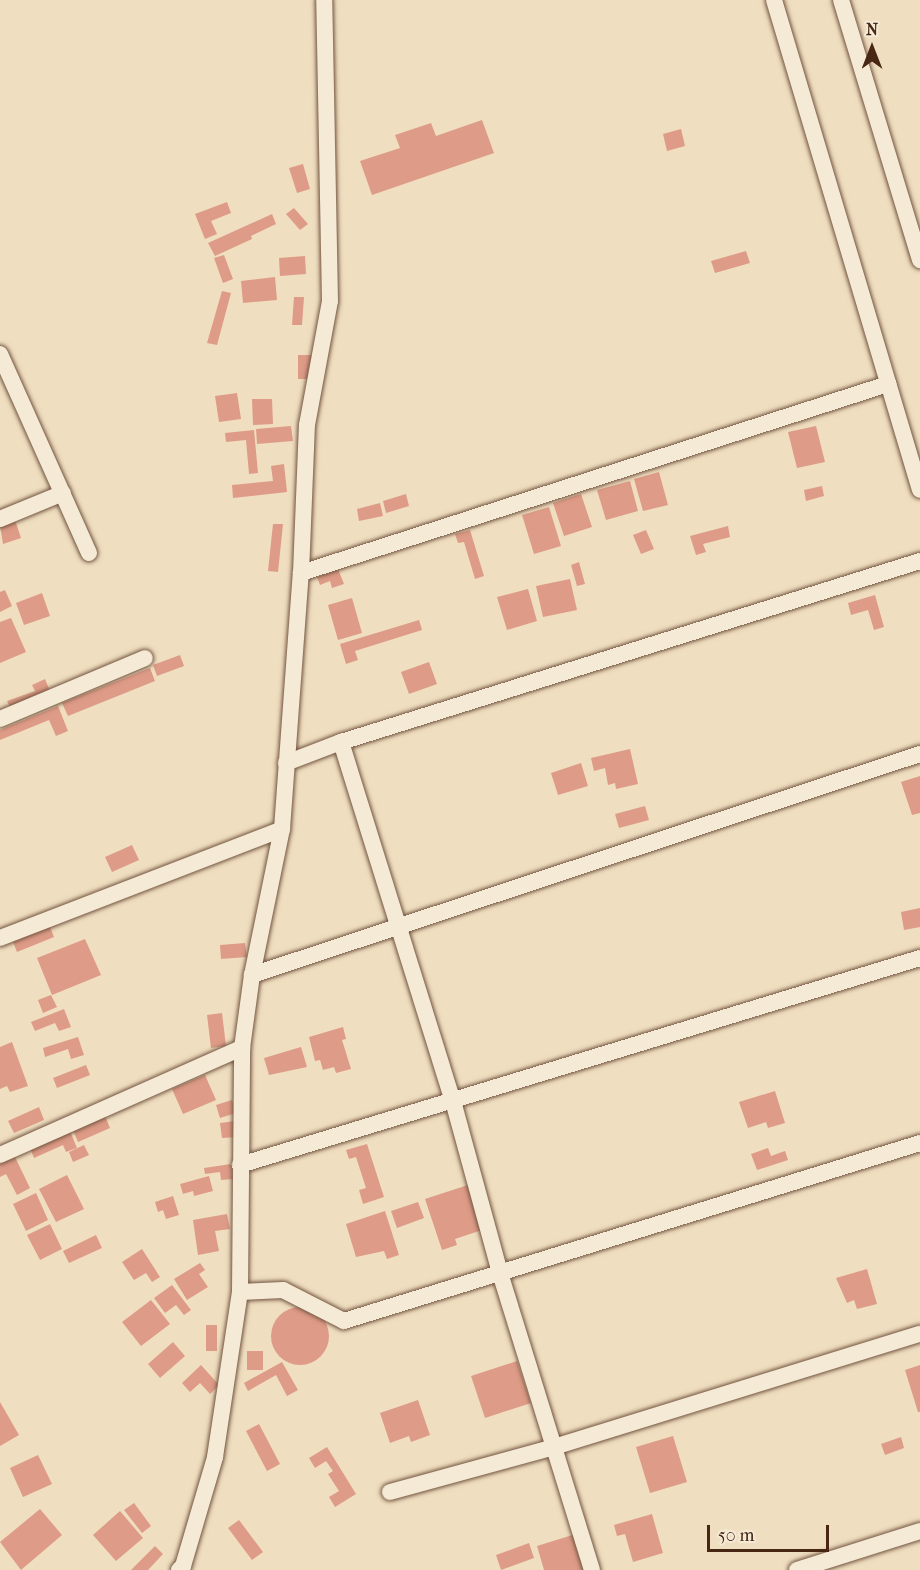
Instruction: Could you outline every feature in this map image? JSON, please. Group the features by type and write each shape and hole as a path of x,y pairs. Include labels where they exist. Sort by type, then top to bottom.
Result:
{"street":[{"path":"178,1570 183,1566 215,1457 240,1292 242,1048 252,975 282,829 301,573 307,425 330,300 324,0"},
{"path":"774,0 920,490"},
{"path":"841,0 920,260"},
{"path":"0,355 88,553"},
{"path":"301,573 888,384"},
{"path":"0,519 63,493"},
{"path":"286,763 341,742 920,561"},
{"path":"0,720 145,658"},
{"path":"341,742 453,1101 500,1273 592,1570"},
{"path":"252,975 920,754"},
{"path":"0,938 282,829"},
{"path":"240,1165 920,958"},
{"path":"0,1155 242,1048"},
{"path":"240,1292 283,1290 344,1321 920,1143"},
{"path":"390,1492 554,1447 920,1334"},
{"path":"796,1570 920,1531"}],"building":[{"path":"482,120 494,153 372,195 360,161 400,148 395,135 431,123 436,136"},
{"path":"681,129 685,146 667,151 663,134"},
{"path":"303,164 310,189 297,193 289,168"},
{"path":"227,202 231,213 211,221 217,234 205,239 195,214"},
{"path":"294,208 308,224 300,230 286,214"},
{"path":"272,214 276,224 251,236 252,239 215,256 208,243"},
{"path":"746,251 750,263 715,273 711,261"},
{"path":"224,255 233,279 223,283 214,258"},
{"path":"305,256 306,274 280,276 279,258"},
{"path":"275,277 277,300 243,303 241,281"},
{"path":"222,291 231,293 217,345 207,343"},
{"path":"294,297 304,297 302,325 292,325"},
{"path":"298,355 314,355 314,379 298,379"},
{"path":"237,393 241,419 219,422 215,396"},
{"path":"252,399 272,399 273,424 253,425"},
{"path":"291,426 293,441 257,444 256,429"},
{"path":"816,426 825,462 797,468 788,432"},
{"path":"254,430 258,473 249,474 246,440 226,442 225,433"},
{"path":"284,464 287,492 233,498 232,485 273,481 271,466"},
{"path":"659,472 668,505 643,511 634,479"},
{"path":"630,481 638,511 606,520 597,490"},
{"path":"822,486 824,496 806,501 804,490"},
{"path":"406,494 409,506 386,513 383,501"},
{"path":"581,494 592,527 564,536 553,503"},
{"path":"380,503 383,516 359,521 357,509"},
{"path":"549,507 561,546 534,554 522,515"},
{"path":"15,520 21,538 3,544 0,525"},
{"path":"273,524 283,524 278,572 268,571"},
{"path":"728,526 730,537 703,544 706,552 696,555 690,536"},
{"path":"470,530 484,576 475,579 464,542 458,543 455,534"},
{"path":"646,530 654,549 641,554 633,535"},
{"path":"579,562 585,584 577,586 571,565"},
{"path":"338,569 344,584 332,588 330,581 320,585 317,577"},
{"path":"570,579 577,610 543,617 536,586"},
{"path":"528,589 537,621 507,630 497,597"},
{"path":"5,590 12,606 0,612 0,592"},
{"path":"42,593 50,616 24,625 16,603"},
{"path":"875,595 884,627 874,630 868,610 851,615 848,603"},
{"path":"352,598 362,633 338,640 328,605"},
{"path":"11,618 26,652 0,663 0,622"},
{"path":"419,620 422,630 355,651 358,660 346,664 340,644"},
{"path":"180,655 184,666 157,676 153,665"},
{"path":"429,662 437,684 409,694 401,672"},
{"path":"150,668 155,681 68,716 62,703"},
{"path":"45,679 50,691 10,707 7,701 35,691 32,685"},
{"path":"58,706 68,731 56,736 49,720 0,740 0,730"},
{"path":"630,749 638,784 616,789 615,783 608,785 605,768 594,771 591,758"},
{"path":"581,763 588,786 558,795 551,773"},
{"path":"920,776 920,813 912,815 901,782"},
{"path":"645,806 649,820 619,828 615,814"},
{"path":"132,845 139,860 112,872 105,857"},
{"path":"920,908 920,927 904,930 901,912"},
{"path":"48,922 54,937 17,952 11,937"},
{"path":"85,939 101,975 52,995 37,958"},
{"path":"245,943 247,957 221,959 220,945"},
{"path":"51,995 57,1007 43,1013 38,1000"},
{"path":"64,1009 71,1027 59,1031 55,1023 35,1031 31,1022"},
{"path":"222,1013 226,1046 211,1048 207,1015"},
{"path":"343,1027 346,1039 342,1040 351,1069 336,1073 334,1067 323,1070 320,1060 315,1061 309,1037"},
{"path":"78,1037 84,1055 71,1059 68,1049 45,1057 43,1048"},
{"path":"12,1042 28,1086 10,1092 7,1086 0,1089 0,1047"},
{"path":"301,1047 307,1067 269,1075 264,1058"},
{"path":"86,1065 90,1075 57,1088 53,1078"},
{"path":"205,1075 216,1100 183,1114 172,1089"},
{"path":"775,1091 785,1123 768,1128 766,1122 748,1128 739,1102"},
{"path":"232,1100 236,1113 220,1118 216,1105"},
{"path":"39,1107 44,1120 14,1133 8,1121"},
{"path":"105,1116 110,1128 78,1142 73,1130"},
{"path":"236,1121 237,1137 222,1138 220,1123"},
{"path":"70,1131 77,1148 66,1152 63,1145 34,1158 30,1148"},
{"path":"367,1144 384,1197 363,1204 359,1190 366,1188 356,1157 349,1159 346,1150"},
{"path":"84,1145 89,1155 73,1162 69,1152"},
{"path":"768,1148 771,1156 785,1151 788,1160 757,1170 751,1154"},
{"path":"14,1155 30,1188 17,1195 6,1174 0,1177 0,1162"},
{"path":"231,1164 233,1179 221,1180 220,1172 205,1174 204,1168"},
{"path":"67,1175 84,1209 56,1222 39,1189"},
{"path":"209,1176 213,1191 194,1196 193,1191 183,1194 180,1184"},
{"path":"468,1185 482,1230 455,1239 457,1245 442,1250 425,1199"},
{"path":"36,1193 48,1220 26,1231 13,1204"},
{"path":"173,1196 179,1215 166,1219 163,1210 158,1212 155,1202"},
{"path":"418,1202 424,1218 397,1228 391,1211"},
{"path":"385,1211 399,1255 387,1259 384,1251 356,1257 346,1224"},
{"path":"227,1214 230,1229 215,1231 219,1251 198,1255 193,1220"},
{"path":"50,1224 62,1249 40,1260 27,1235"},
{"path":"96,1235 102,1248 69,1263 63,1251"},
{"path":"142,1249 160,1277 152,1282 146,1273 134,1280 122,1262"},
{"path":"200,1263 205,1270 199,1274 208,1287 187,1300 174,1279"},
{"path":"867,1269 877,1304 857,1309 854,1300 847,1303 836,1278"},
{"path":"172,1285 191,1310 184,1315 176,1305 165,1313 154,1298"},
{"path":"151,1300 170,1324 141,1346 122,1322"},
{"path":"300,1307 311,1309 324,1320 329,1336 327,1347 316,1360 300,1365 289,1363 276,1352 271,1336 273,1325 284,1312"},
{"path":"206,1325 217,1325 217,1351 206,1351"},
{"path":"173,1342 185,1356 160,1378 148,1364"},
{"path":"247,1351 263,1351 263,1370 247,1370"},
{"path":"517,1361 531,1403 485,1418 471,1376"},
{"path":"282,1362 298,1390 287,1396 276,1375 248,1391 244,1383"},
{"path":"201,1365 219,1385 210,1394 200,1383 190,1392 182,1383"},
{"path":"920,1365 920,1412 918,1412 905,1370"},
{"path":"418,1400 430,1435 411,1442 409,1436 390,1443 380,1413"},
{"path":"0,1402 19,1435 0,1446"},
{"path":"259,1424 280,1464 267,1471 246,1431"},
{"path":"673,1436 687,1482 650,1493 636,1447"},
{"path":"901,1437 904,1448 885,1455 881,1444"},
{"path":"327,1447 356,1494 335,1507 329,1497 339,1491 328,1474 333,1471 326,1461 315,1468 309,1458"},
{"path":"38,1455 52,1484 23,1497 10,1468"},
{"path":"134,1503 151,1526 142,1533 124,1510"},
{"path":"40,1509 62,1535 21,1570 0,1542"},
{"path":"120,1511 143,1538 116,1561 93,1535"},
{"path":"652,1514 663,1553 633,1562 625,1534 617,1536 614,1525"},
{"path":"239,1520 263,1552 252,1560 228,1528"},
{"path":"579,1533 591,1570 544,1570 537,1546"},
{"path":"529,1543 534,1558 501,1570 496,1555"},
{"path":"155,1546 163,1554 148,1570 131,1570"}]}
